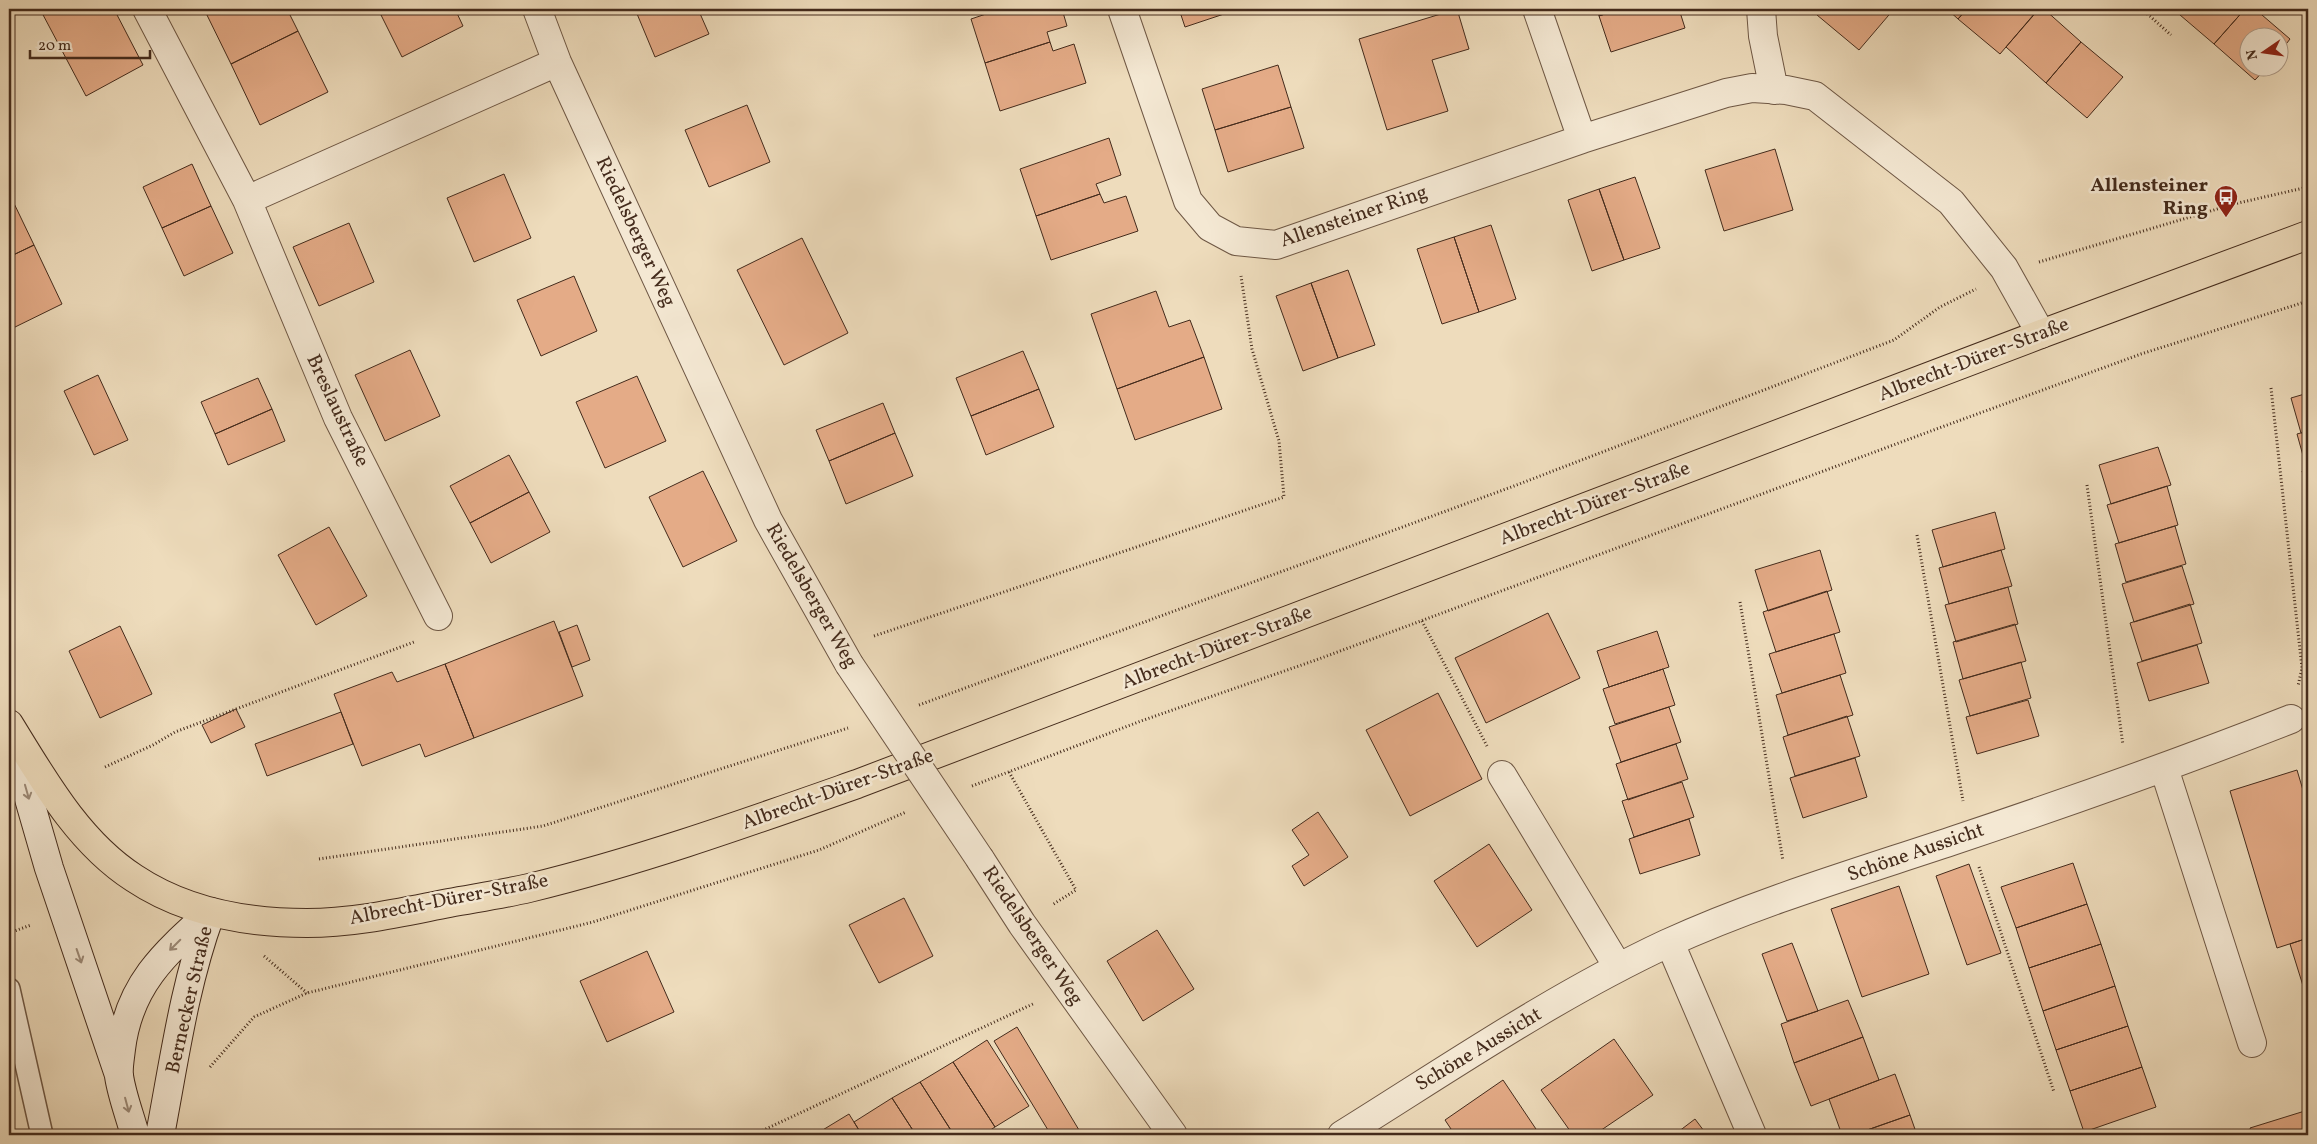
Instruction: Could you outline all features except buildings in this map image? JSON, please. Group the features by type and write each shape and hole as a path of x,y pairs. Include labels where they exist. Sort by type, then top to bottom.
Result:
{"main road":[{"name":"Albrecht-Dürer-Straße","path":"9,724 46,784 80,829 109,859 142,883 172,898 211,912 259,920 308,923 370,918 529,888 720,832 857,784 2041,334 2308,235"}],"street":[{"name":"Breslaustraße","path":"147,9 247,200 338,418 438,616"},
{"name":"Riedelsberger Weg","path":"537,9 557,62 768,520 845,656 1022,924 1173,1135"},
{"name":"Allensteiner Ring","path":"1122,9 1188,201 1210,227 1236,241 1276,245 1582,139 1726,93 1752,88 1774,90 1815,96 1950,202 2004,268 2041,334"},
{"path":"1537,9 1582,139"},
{"path":"1761,9 1763,36 1774,90"},
{"path":"247,200 557,62"},
{"name":"Schöne Aussicht","path":"1342,1135 1487,1044 1618,967 1670,943 1789,896 2164,768 2291,719"},
{"path":"9,728 49,868 119,1075"},
{"path":"2164,768 2252,1043"},
{"path":"1502,775 1618,967"},
{"name":"Bernecker Straße","path":"135,1135 119,1075 123,1032 130,1006 153,969 175,944 211,912"},
{"name":"Bernecker Straße","path":"160,1135 187,993 200,941 211,912"},
{"path":"1670,943 1752,1135"}],"lane":[{"path":"9,989 42,1135"}],"path":[{"path":"2142,9 2170,35"},
{"path":"2050,258 2234,204 2308,187"},
{"path":"845,656 1284,497 1280,441 1252,349 1236,241"},
{"path":"964,789 1141,721 1422,621 2141,354 2308,300"},
{"path":"910,708 1496,493 1885,344 1894,340 1940,307"},
{"path":"2271,388 2302,668 2291,719"},
{"path":"2087,485 2128,780"},
{"path":"1740,602 1789,896"},
{"path":"105,767 175,732 429,637 438,616"},
{"path":"1422,621 1502,775"},
{"path":"319,859 543,826 853,726"},
{"path":"1009,772 1076,890 1022,924"},
{"path":"208,1068 254,1017 307,993 593,922 819,850 912,809"},
{"path":"753,1135 1068,988"}],"place":[{"name":"Allensteiner Ring","path":"2226,218"}]}
